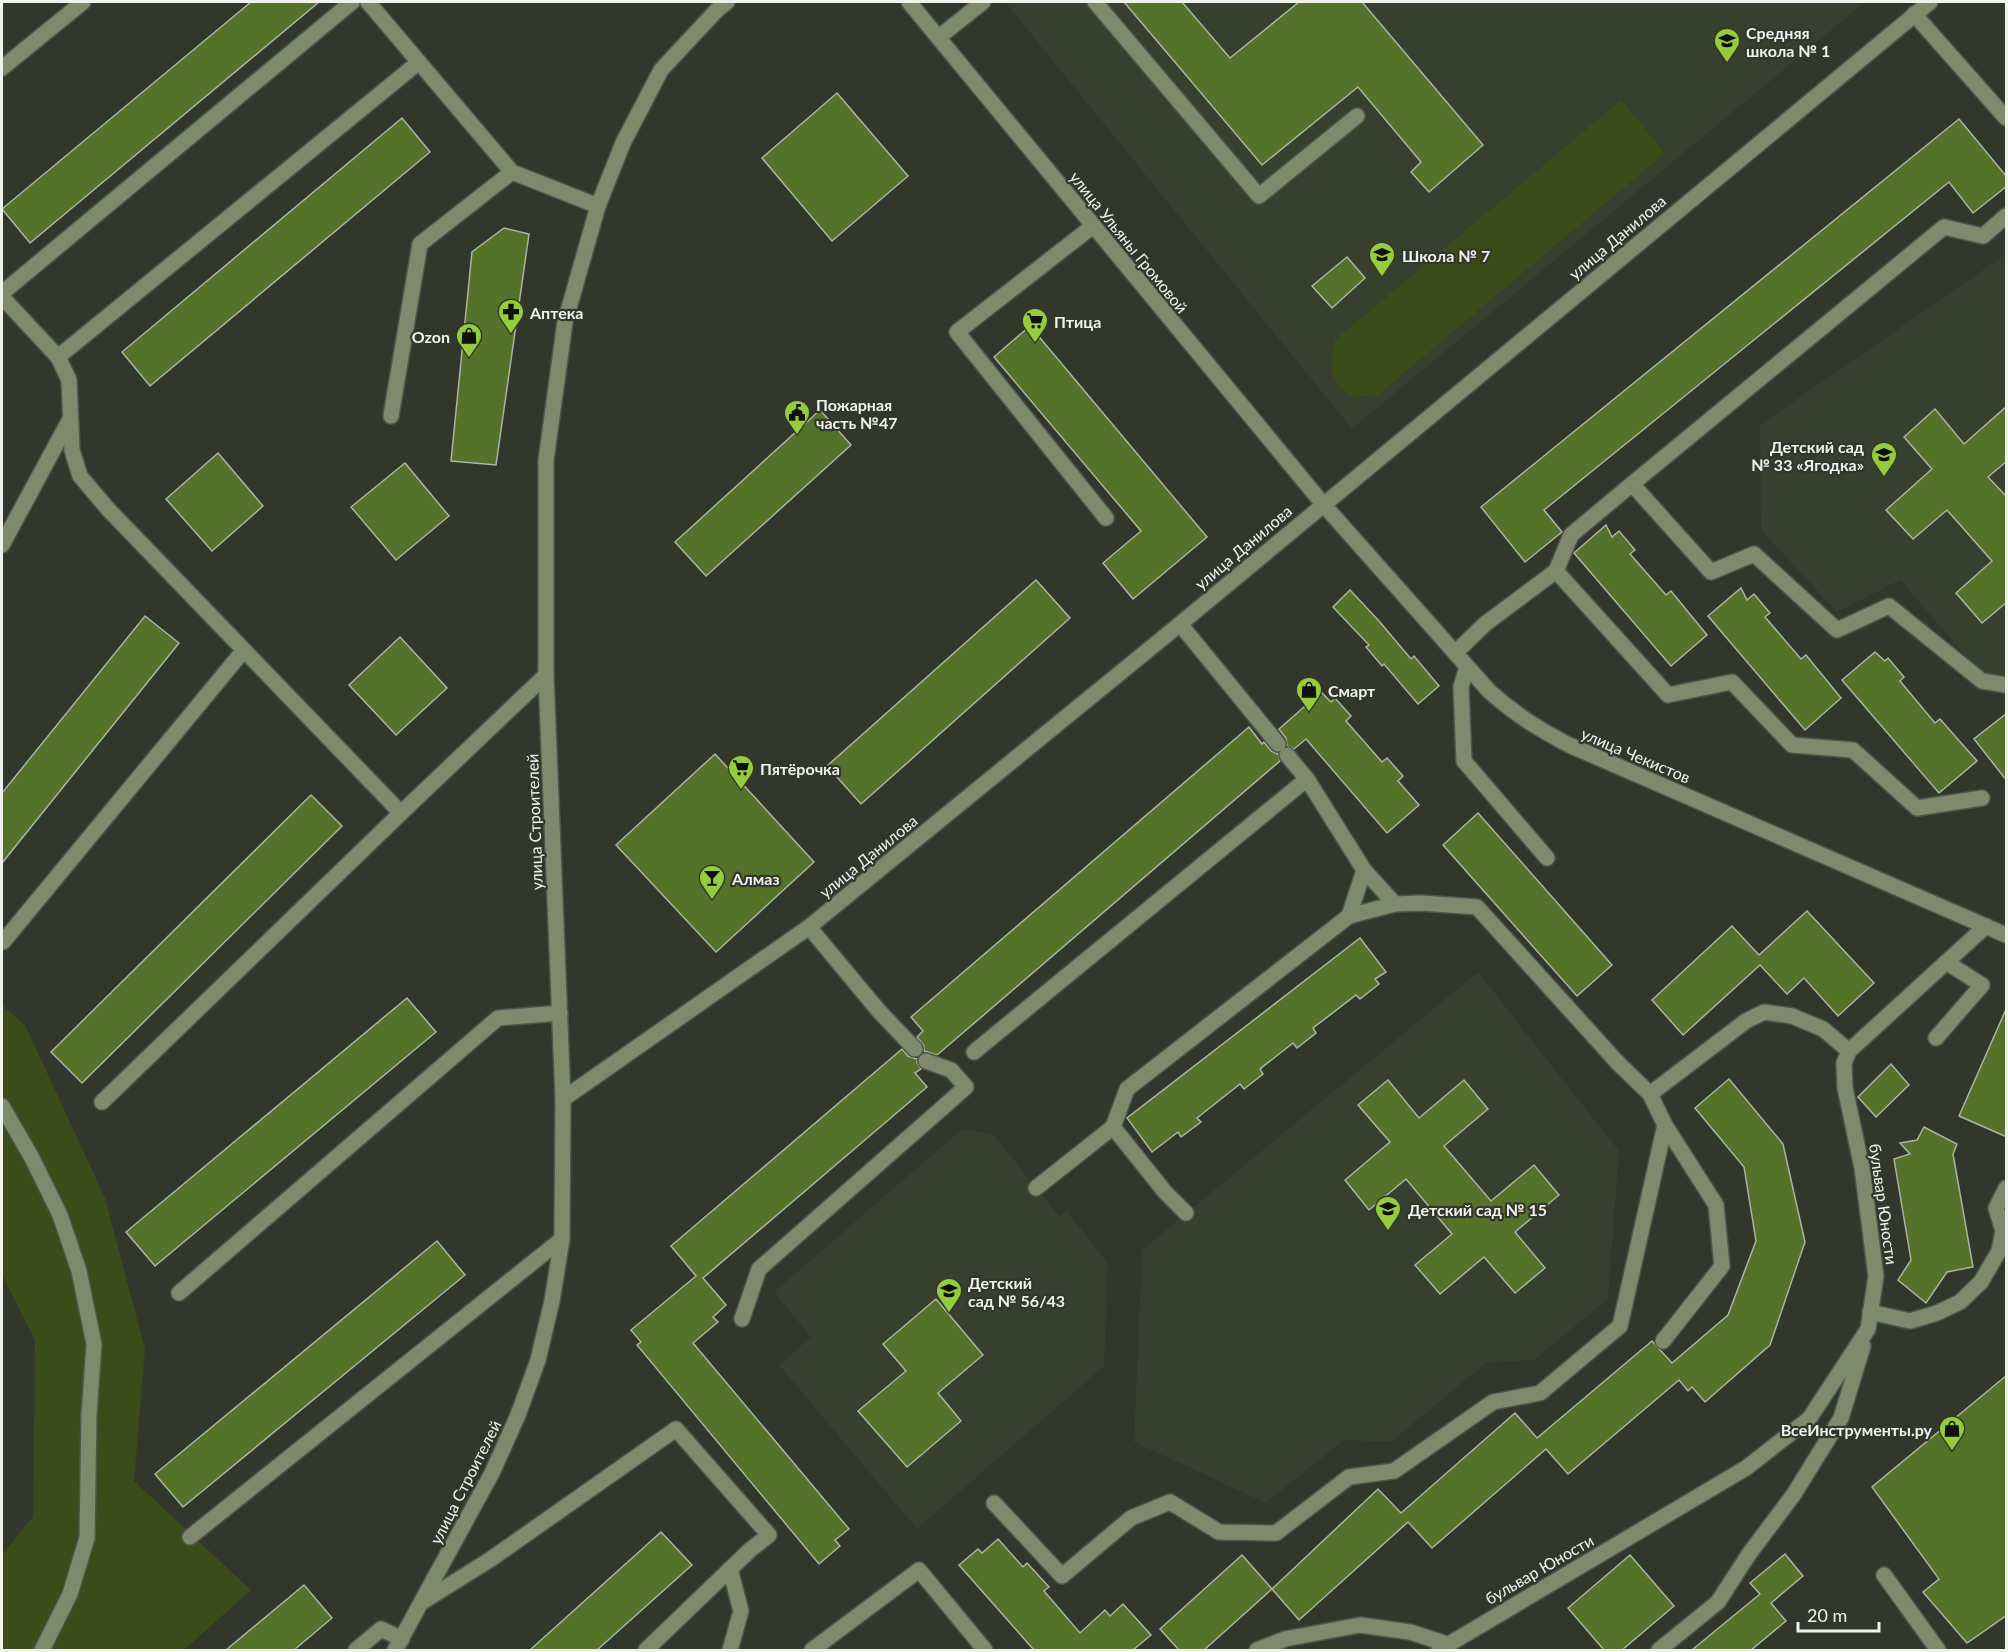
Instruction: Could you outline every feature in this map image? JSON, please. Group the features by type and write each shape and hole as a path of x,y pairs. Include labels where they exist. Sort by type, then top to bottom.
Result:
{"street":[{"path":"2,68 82,2"},
{"path":"352,2 2,295 58,357 69,380 72,450 80,476 108,509 401,813"},
{"path":"368,2 512,171 598,206"},
{"name":"улица Строителей","path":"399,1645 492,1473 518,1415 538,1360 552,1301 562,1239 563,1099 546,675 546,459 566,322 598,206 623,143 661,70 716,10 727,2"},
{"name":"улица Ульяны Громовой","path":"909,2 1323,504"},
{"path":"939,37 983,2"},
{"path":"1095,2 1259,196 1358,116"},
{"name":"улица Данилова","path":"563,1099 809,927 1180,624 1930,2"},
{"path":"1914,14 2007,118"},
{"path":"58,357 419,62"},
{"path":"391,416 420,244 512,171"},
{"path":"1455,653 1485,624 1556,571 1572,535 1944,227 1983,236 2007,216"},
{"path":"1093,226 957,332 1106,518"},
{"path":"2,546 71,416"},
{"path":"1632,484 1710,572 1754,554 1837,630 1889,606 1982,681 2007,685"},
{"name":"улица Чекистов","path":"1323,504 1489,691 1530,725 1569,745 2007,935"},
{"path":"1556,571 1668,695 1732,682 1792,745 1853,750 1917,808 1982,798"},
{"path":"1180,624 1307,779 1364,870 1395,904"},
{"path":"3,942 244,650"},
{"path":"1467,667 1461,687 1464,761 1547,858"},
{"path":"102,1102 546,675"},
{"path":"974,1052 1307,779"},
{"path":"1349,916 1364,870"},
{"path":"1036,1188 1113,1127 1127,1089 1349,916 1395,904 1421,903 1477,907 1617,1062 1650,1094 1665,1125 1716,1205 1722,1266 1663,1341"},
{"path":"1650,1094 1746,1022 1764,1012 1792,1016 1823,1029 1849,1050 1986,926"},
{"path":"809,927 878,1010 915,1049"},
{"path":"1935,1038 1982,985 1946,962"},
{"path":"179,1293 498,1018 560,1013"},
{"name":"бульвар Юности","path":"1443,1647 1746,1468 1809,1419 1868,1329 1876,1275 1862,1168 1845,1088 1844,1063 1849,1050"},
{"path":"742,1319 759,1269 966,1087 951,1070 926,1061"},
{"path":"2,1106 32,1158 60,1215 79,1271 94,1344 89,1415 87,1538 70,1594 42,1650"},
{"path":"994,1503 1062,1576 1131,1518 1170,1502 1219,1532 1276,1533 1348,1477 1394,1471 1493,1402 1540,1393 1620,1326 1665,1125"},
{"path":"1113,1127 1165,1192 1186,1213"},
{"path":"1870,1312 1910,1321 1937,1313 1960,1302 1981,1282 1999,1251 2003,1231 1996,1208 2007,1188"},
{"path":"190,1537 562,1239"},
{"path":"1659,1650 1718,1602 1749,1554 1794,1494 1841,1418 1868,1329"},
{"path":"422,1602 491,1559 676,1429 769,1535 646,1650"},
{"path":"730,1569 741,1611 730,1650"},
{"path":"812,1650 920,1570 985,1650"},
{"path":"1884,1575 1938,1650"},
{"path":"1257,1650 1285,1639 1360,1624 1410,1632 1443,1647"},
{"path":"356,1650 381,1629 399,1645"}],"shaded area":[{"name":"Школа № 7","path":"1005,2 1865,2 1352,429"},
{"name":"Детский сад № 33 «Ягодка»","path":"2006,254 2006,674 1984,677 1900,580 1837,612 1761,530 1760,425"},
{"name":"Детский сад № 15","path":"1478,972 1619,1151 1608,1299 1534,1360 1486,1363 1391,1442 1344,1440 1266,1503 1134,1442 1142,1250"},
{"name":"Детский сад № 56/43","path":"961,1130 992,1133 1059,1216 1067,1211 1108,1264 1104,1366 917,1529 779,1365 811,1337 774,1292"}],"green space":[{"path":"1621,100 1665,153 1378,395 1353,397 1345,391 1332,373 1331,358 1335,340"},
{"path":"2,1005 25,1025 105,1198 145,1349 134,1481 251,1590 184,1650 2,1650 2,1554 33,1517 35,1340 2,1275"}],"building":[{"path":"251,2 319,2 30,243 2,209"},
{"path":"1124,2 1182,2 1230,58 1299,2 1362,2 1483,145 1429,192 1411,172 1421,162 1358,87 1262,165"},
{"path":"837,93 908,176 832,241 762,158"},
{"path":"402,118 430,152 150,386 122,352"},
{"path":"1959,119 2007,177 2007,186 1973,213 1949,182 1544,510 1562,532 1525,562 1481,507"},
{"path":"504,228 529,234 496,465 451,461 472,252"},
{"path":"1347,257 1365,278 1332,308 1312,286"},
{"path":"1030,326 1207,537 1133,599 1103,563 1141,531 994,357"},
{"path":"2007,406 2007,461 1988,477 2007,497 2007,602 1982,623 1956,593 1992,561 1947,510 1913,539 1886,510 1932,469 1904,437 1935,409 1964,444"},
{"path":"820,410 851,445 706,576 675,542"},
{"path":"218,453 263,506 212,551 166,499"},
{"path":"405,463 449,516 396,560 351,507"},
{"path":"1606,525 1612,537 1619,531 1635,550 1630,554 1666,595 1671,591 1707,635 1671,666 1574,553"},
{"path":"1036,580 1070,618 861,804 827,766"},
{"path":"1741,588 1747,600 1754,594 1770,613 1765,617 1801,659 1806,655 1841,698 1805,730 1708,616"},
{"path":"1350,590 1411,659 1414,656 1439,686 1418,704 1384,664 1382,666 1366,647 1369,645 1333,607"},
{"path":"145,616 179,643 2,863 2,793"},
{"path":"400,637 447,688 396,735 349,685"},
{"path":"1875,652 1885,661 1888,658 1904,677 1900,681 1935,723 1940,719 1977,761 1939,793 1842,680"},
{"path":"1321,692 1331,702 1335,698 1351,716 1346,721 1382,762 1387,758 1403,776 1398,781 1419,805 1387,833 1306,739 1294,749 1287,746 1286,738 1279,729"},
{"path":"2007,713 2007,781 1974,739"},
{"path":"1249,727 1262,744 1264,742 1271,751 1278,754 1280,761 937,1055 924,1051 924,1046 917,1037 923,1031 911,1017"},
{"path":"715,754 814,862 716,952 616,845"},
{"path":"311,795 342,826 82,1083 51,1052"},
{"path":"1478,813 1612,965 1577,996 1443,845"},
{"path":"1807,911 1874,983 1838,1016 1804,978 1787,994 1760,965 1683,1035 1652,1000 1732,926 1759,955"},
{"path":"1360,938 1386,972 1375,979 1379,984 1360,999 1356,995 1313,1028 1316,1033 1297,1048 1293,1043 1260,1069 1263,1074 1244,1089 1240,1084 1197,1118 1201,1122 1181,1137 1178,1132 1152,1152 1127,1118"},
{"path":"407,998 436,1032 155,1266 126,1232"},
{"path":"2007,1007 2007,1137 1959,1116"},
{"path":"902,1049 908,1056 917,1059 921,1069 915,1073 927,1087 703,1278 726,1305 713,1317 718,1322 693,1343 849,1529 835,1540 840,1546 819,1564 637,1345 641,1342 631,1330 696,1276 671,1246"},
{"path":"1891,1064 1909,1085 1876,1117 1858,1097"},
{"path":"1729,1079 1783,1144 1805,1242 1770,1345 1705,1402 1692,1387 1688,1391 1679,1380 1568,1474 1546,1449 1432,1548 1408,1522 1299,1620 1272,1589 1378,1489 1401,1513 1515,1413 1537,1438 1652,1341 1672,1363 1728,1315 1756,1241 1744,1167 1695,1108"},
{"path":"1388,1080 1419,1118 1464,1080 1488,1109 1444,1146 1491,1201 1534,1165 1559,1195 1515,1232 1545,1268 1515,1293 1484,1257 1440,1294 1415,1265 1452,1234 1406,1179 1369,1210 1345,1180 1390,1142 1358,1105"},
{"path":"1924,1127 1957,1144 1953,1154 1973,1267 1947,1272 1926,1303 1898,1280 1911,1260 1894,1159 1910,1154 1900,1143 1917,1140"},
{"path":"437,1241 465,1275 183,1507 155,1474"},
{"path":"936,1299 983,1355 938,1393 961,1421 907,1467 858,1411 906,1371 883,1344"},
{"path":"2007,1375 2007,1615 1967,1643 1923,1592 1939,1579 1872,1487"},
{"path":"661,1532 692,1565 597,1650 530,1650"},
{"path":"998,1539 1023,1567 1027,1563 1049,1587 1044,1591 1080,1633 1105,1610 1110,1616 1123,1604 1151,1635 1133,1650 1034,1650 959,1565 978,1549 982,1553"},
{"path":"1785,1554 1803,1576 1771,1603 1786,1621 1751,1650 1692,1650 1760,1594 1750,1583"},
{"path":"1242,1555 1272,1589 1204,1650 1179,1650 1160,1629"},
{"path":"1630,1555 1674,1606 1622,1650 1604,1650 1568,1608"},
{"path":"304,1585 332,1618 294,1650 226,1650"}],"place":[{"name":"Средняя школа № 1","path":"1727,64"},
{"name":"Школа № 7","path":"1382,278"},
{"name":"Аптека","path":"511,335"},
{"name":"Птица","path":"1035,344"},
{"name":"Ozon","path":"469,359"},
{"name":"Пожарная часть №47","path":"797,436"},
{"name":"Детский сад № 33 «Ягодка»","path":"1884,478"},
{"name":"Смарт","path":"1309,713"},
{"name":"Пятёрочка","path":"741,791"},
{"name":"Алмаз","path":"712,901"},
{"name":"Детский сад № 15","path":"1388,1232"},
{"name":"Детский сад № 56/43","path":"949,1314"},
{"name":"ВсеИнструменты.ру","path":"1952,1452"}]}
